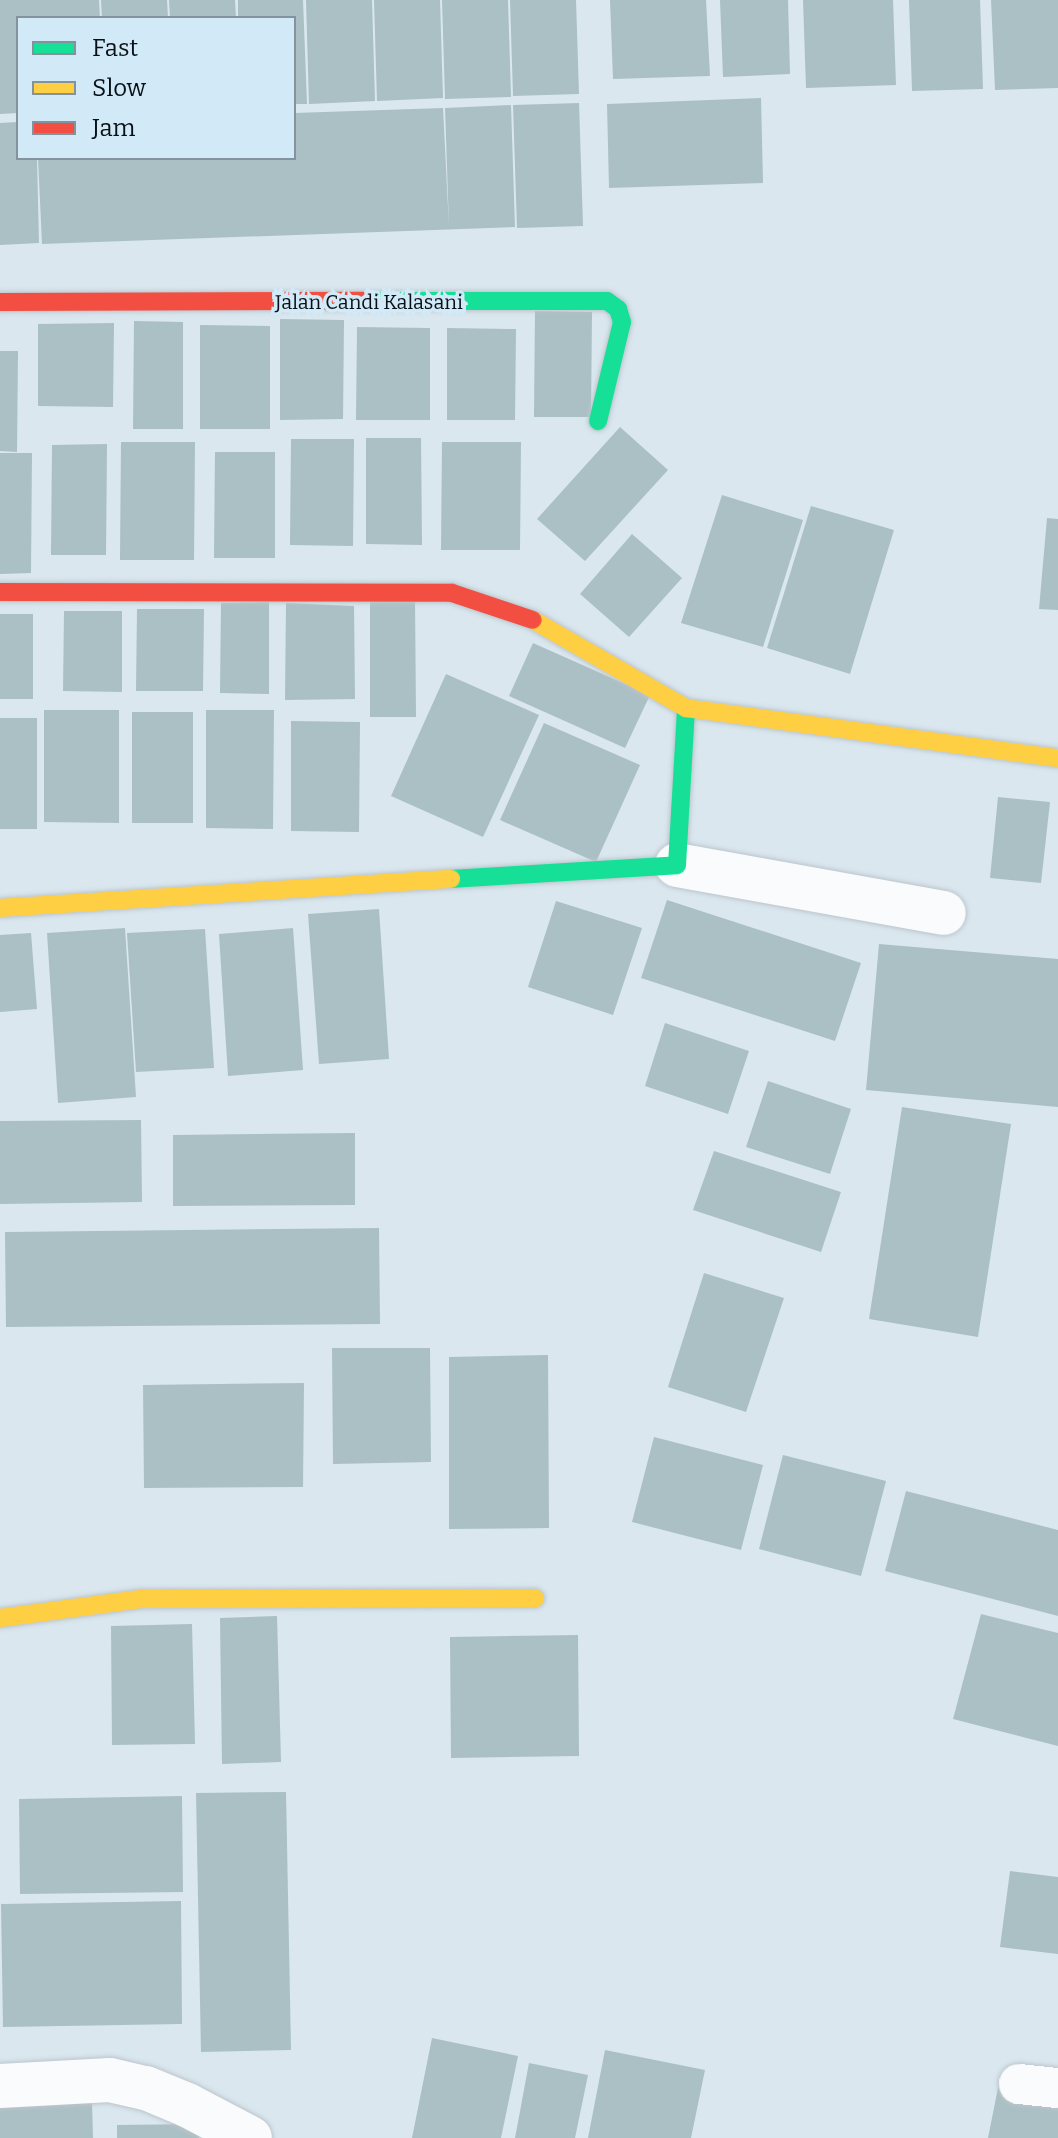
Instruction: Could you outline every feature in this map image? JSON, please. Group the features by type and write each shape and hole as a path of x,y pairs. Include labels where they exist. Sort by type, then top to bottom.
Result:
{"street":[{"name":"Jalan Candi Kalasani","path":"0,302 607,301 615,304 622,315 622,322 598,421"},
{"path":"0,592 452,593 526,616 686,708 1058,758"},
{"path":"677,865 686,708"},
{"path":"0,908 677,865 944,913"},
{"path":"0,1618 141,1599 535,1598"},
{"path":"0,2086 110,2080 173,2099 250,2138"}],"lane":[{"path":"1019,2084 1058,2088"}],"building":[{"path":"0,0 99,0 100,16 16,16 16,113 0,114"},
{"path":"101,0 167,0 168,16 102,16"},
{"path":"169,0 235,0 236,16 170,16"},
{"path":"238,0 303,0 307,104 296,104 296,16 238,16"},
{"path":"306,0 372,0 375,101 309,104"},
{"path":"374,0 440,0 443,98 377,101"},
{"path":"442,0 508,0 511,97 445,99"},
{"path":"510,0 576,0 579,94 513,96"},
{"path":"610,0 706,0 710,76 613,79"},
{"path":"720,0 788,0 790,74 723,77"},
{"path":"803,0 893,0 896,85 806,88"},
{"path":"909,0 980,0 983,89 912,91"},
{"path":"991,0 1058,0 1058,88 995,90"},
{"path":"761,98 763,183 609,188 607,104"},
{"path":"579,103 583,226 517,228 513,105"},
{"path":"511,105 515,227 42,244 38,160 296,160 296,113 443,108 449,227 445,108"},
{"path":"16,122 16,160 37,160 39,243 0,245 0,123"},
{"path":"535,311 592,312 591,417 534,417"},
{"path":"280,319 344,320 343,419 280,420"},
{"path":"134,321 183,322 183,429 133,429"},
{"path":"114,323 113,407 38,406 38,324"},
{"path":"200,325 270,326 270,429 200,429"},
{"path":"357,327 430,328 430,420 356,420"},
{"path":"447,328 516,329 515,420 447,420"},
{"path":"0,351 18,351 17,452 0,451"},
{"path":"620,427 668,470 585,561 537,519"},
{"path":"366,438 421,438 422,545 366,544"},
{"path":"291,439 354,439 353,546 290,545"},
{"path":"121,442 195,442 194,560 120,560"},
{"path":"442,442 521,442 520,550 441,550"},
{"path":"107,444 106,555 51,555 52,445"},
{"path":"215,452 275,452 275,558 214,558"},
{"path":"0,453 32,453 31,573 0,574"},
{"path":"722,495 803,520 763,647 681,623"},
{"path":"811,506 894,530 850,674 767,648"},
{"path":"1047,518 1058,519 1058,610 1039,609"},
{"path":"632,534 682,578 629,637 580,594"},
{"path":"370,599 415,599 416,717 370,717"},
{"path":"269,602 269,694 220,693 221,603"},
{"path":"286,603 354,606 355,699 285,700"},
{"path":"137,609 204,609 203,691 136,691"},
{"path":"64,611 122,611 122,692 63,691"},
{"path":"0,614 33,614 33,699 0,699"},
{"path":"533,643 650,695 625,748 509,696"},
{"path":"446,674 539,715 483,837 391,796"},
{"path":"44,710 119,710 119,823 44,822"},
{"path":"206,710 274,710 273,829 206,828"},
{"path":"132,712 193,712 193,823 132,823"},
{"path":"0,718 37,718 37,829 0,829"},
{"path":"291,721 360,722 359,832 291,831"},
{"path":"544,723 640,765 596,862 500,820"},
{"path":"998,797 1050,802 1041,883 990,878"},
{"path":"667,900 861,963 835,1041 641,978"},
{"path":"556,901 642,928 613,1015 528,987"},
{"path":"379,909 389,1059 319,1064 308,914"},
{"path":"125,928 136,1097 58,1103 47,933"},
{"path":"293,928 303,1070 228,1076 219,934"},
{"path":"205,929 214,1068 136,1072 127,933"},
{"path":"31,933 37,1009 0,1012 0,935"},
{"path":"879,944 1058,959 1058,1107 866,1090"},
{"path":"665,1023 749,1051 728,1114 645,1086"},
{"path":"768,1081 851,1109 830,1174 746,1147"},
{"path":"902,1107 1011,1124 978,1337 869,1319"},
{"path":"141,1120 142,1202 0,1204 0,1121"},
{"path":"355,1133 355,1205 173,1206 173,1135"},
{"path":"714,1151 841,1192 821,1252 693,1210"},
{"path":"379,1228 380,1324 6,1327 5,1232"},
{"path":"704,1273 784,1298 746,1412 668,1387"},
{"path":"332,1348 430,1348 431,1462 333,1464"},
{"path":"548,1355 549,1528 449,1529 449,1357"},
{"path":"304,1383 303,1487 144,1488 143,1385"},
{"path":"654,1437 763,1465 741,1550 632,1522"},
{"path":"783,1455 886,1481 861,1576 759,1549"},
{"path":"906,1491 1058,1530 1058,1616 885,1571"},
{"path":"981,1614 1058,1633 1058,1746 953,1719"},
{"path":"277,1616 281,1762 222,1764 220,1618"},
{"path":"192,1624 195,1744 112,1745 111,1626"},
{"path":"578,1635 579,1756 451,1758 450,1637"},
{"path":"286,1792 291,2050 201,2052 196,1793"},
{"path":"182,1796 183,1892 20,1894 19,1799"},
{"path":"1010,1871 1058,1877 1058,1954 1000,1947"},
{"path":"181,1901 182,2024 3,2027 1,1904"},
{"path":"432,2038 518,2056 501,2138 412,2138"},
{"path":"605,2050 705,2070 691,2138 588,2138"},
{"path":"529,2063 588,2075 575,2138 515,2138"},
{"path":"998,2088 1058,2099 1058,2138 988,2138"},
{"path":"92,2102 93,2138 0,2138 0,2103"},
{"path":"198,2124 199,2138 117,2138 117,2125"}],"traffic: fast":[{"path":"370,301 607,301 618,309 622,322 598,421"},
{"path":"451,879 677,865 686,708"}],"traffic: slow":[{"path":"533,620 686,708 1058,758"},
{"path":"0,908 451,879"},
{"path":"0,1618 141,1599 535,1598"}],"traffic: jam":[{"path":"0,302 370,301"},
{"path":"0,592 452,593 533,620"}]}
